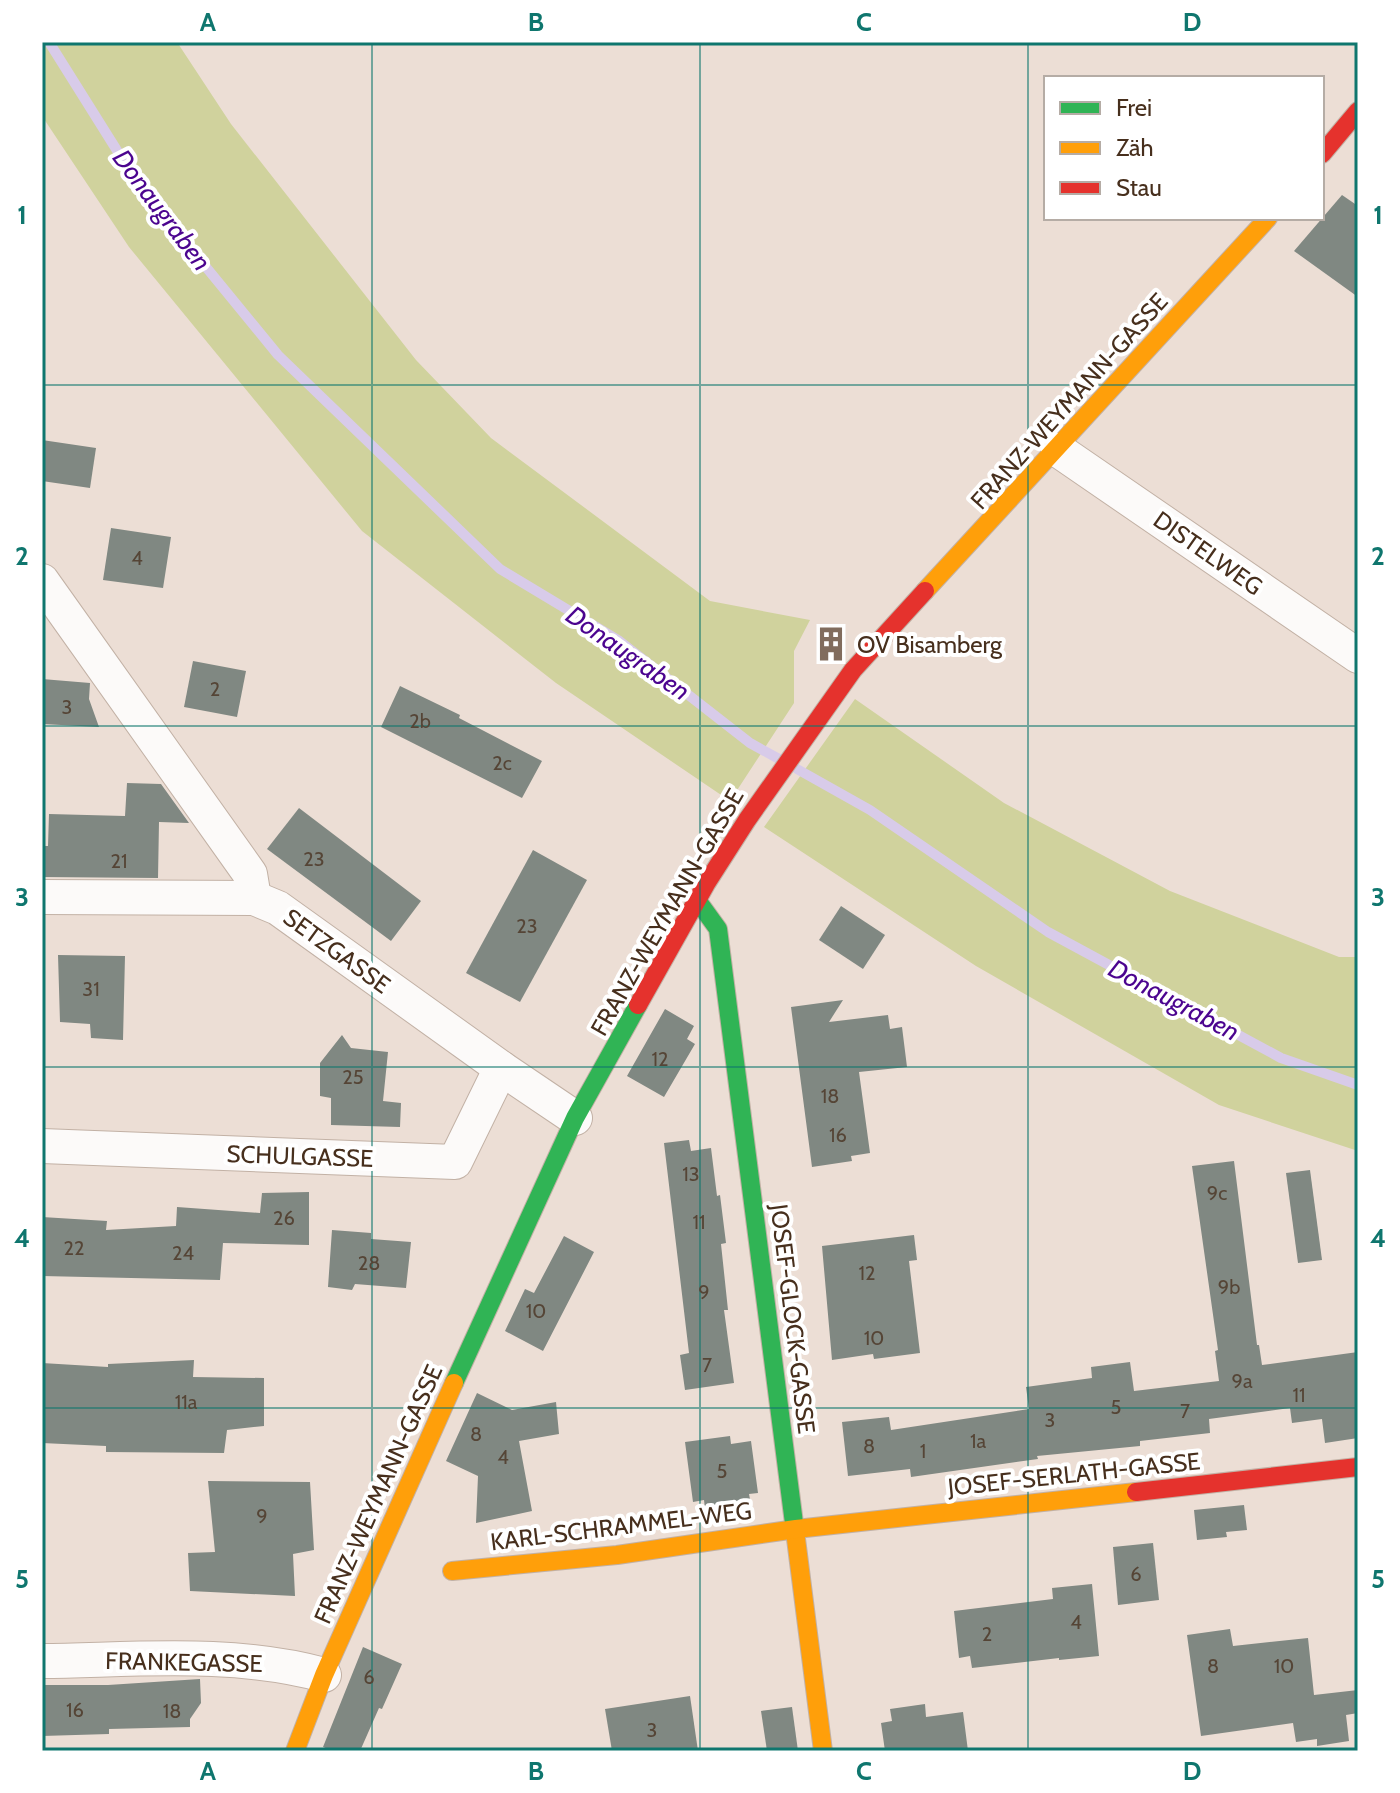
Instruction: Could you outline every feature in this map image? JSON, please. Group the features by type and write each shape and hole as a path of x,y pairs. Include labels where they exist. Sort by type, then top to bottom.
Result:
{"street":[{"path":"1324,152 1358,111"},
{"name":"FRANZ-WEYMANN-GASSE","path":"295,1751 324,1675 458,1371 575,1118 697,900 756,805 853,670 1266,220"},
{"name":"DISTELWEG","path":"1058,450 1358,656"},
{"name":"SETZGASSE","path":"42,581 250,874 254,898 278,908 575,1118"},
{"path":"42,897 254,898"},
{"name":"JOSEF-GLOCK-GASSE","path":"697,900 718,929 823,1751"},
{"name":"SCHULGASSE","path":"42,1146 455,1162 501,1068"},
{"name":"JOSEF-SERLATH-GASSE","path":"796,1529 1358,1467"},
{"name":"KARL-SCHRAMMEL-WEG","path":"452,1571 617,1555 796,1529"},
{"name":"FRANKEGASSE","path":"42,1661 248,1660 292,1666 324,1675"}],"green space":[{"path":"42,42 177,42 231,124 416,360 491,438 710,601 810,620 794,651 794,703 730,801 556,683 362,531 129,247 42,116"},
{"path":"855,699 1004,803 1170,891 1339,957 1358,957 1358,1151 1219,1105 976,966 764,827"}],"building":[{"path":"1342,195 1358,206 1358,297 1294,251 1321,220 1324,220"},
{"path":"42,440 96,448 90,488 42,481"},
{"path":"111,528 171,537 163,588 103,580"},
{"path":"193,661 246,671 237,717 184,707"},
{"path":"42,679 90,683 89,699 99,727 42,724"},
{"path":"400,686 542,761 522,798 381,727"},
{"path":"127,783 161,784 189,823 159,822 158,878 42,877 42,846 48,846 49,814 125,816"},
{"path":"299,808 421,901 391,941 267,849"},
{"path":"533,850 587,880 520,1002 466,973"},
{"path":"841,906 885,935 863,969 819,940"},
{"path":"58,955 125,956 123,1040 91,1038 90,1024 60,1022"},
{"path":"843,1000 829,1022 888,1015 890,1029 902,1027 907,1067 859,1072 870,1153 851,1156 852,1161 812,1167 791,1007"},
{"path":"665,1009 694,1026 687,1039 695,1044 664,1097 627,1076"},
{"path":"342,1035 351,1048 388,1052 383,1101 401,1103 400,1127 331,1125 331,1098 320,1096 320,1063"},
{"path":"689,1140 691,1151 711,1148 717,1196 720,1195 726,1243 721,1244 728,1310 724,1310 734,1383 685,1390 680,1355 689,1353 664,1143"},
{"path":"1234,1161 1262,1365 1358,1352 1358,1438 1325,1443 1322,1419 1292,1423 1290,1408 1209,1419 1210,1433 1140,1441 1140,1446 1037,1456 1038,1459 911,1477 910,1469 848,1476 842,1422 889,1417 891,1430 1029,1409 1026,1387 1092,1378 1091,1367 1130,1362 1134,1391 1219,1381 1215,1351 1218,1350 1192,1166"},
{"path":"1310,1170 1322,1260 1298,1263 1286,1173"},
{"path":"309,1192 309,1245 223,1243 220,1280 42,1276 42,1217 107,1221 106,1230 176,1226 177,1207 260,1213 262,1193"},
{"path":"332,1230 371,1233 371,1239 411,1242 406,1288 355,1284 352,1290 328,1287"},
{"path":"914,1235 917,1260 909,1261 920,1353 874,1359 873,1354 832,1360 822,1246"},
{"path":"564,1236 594,1252 543,1351 505,1331 525,1289 534,1293"},
{"path":"194,1360 193,1377 264,1378 264,1426 227,1430 224,1453 106,1452 106,1446 42,1443 42,1363 108,1367 108,1364"},
{"path":"477,1393 512,1410 556,1402 559,1434 519,1441 532,1511 476,1523 478,1476 446,1461"},
{"path":"730,1436 731,1444 751,1441 758,1493 749,1494 752,1510 706,1517 704,1500 693,1502 685,1442"},
{"path":"208,1481 310,1482 314,1550 293,1554 295,1596 190,1591 188,1553 215,1552"},
{"path":"1244,1505 1247,1530 1226,1532 1227,1537 1197,1540 1194,1510"},
{"path":"1153,1543 1159,1600 1118,1605 1113,1547"},
{"path":"1092,1584 1099,1656 972,1668 970,1656 959,1658 954,1611 1053,1599 1052,1588"},
{"path":"1230,1629 1233,1646 1308,1638 1314,1695 1358,1690 1358,1713 1346,1715 1349,1741 1317,1746 1317,1739 1296,1742 1293,1723 1201,1736 1187,1635"},
{"path":"363,1647 402,1664 360,1751 333,1751 323,1747"},
{"path":"200,1679 201,1703 190,1719 190,1727 109,1729 109,1734 42,1736 42,1685 108,1685"},
{"path":"690,1696 698,1751 612,1751 605,1709"},
{"path":"925,1704 926,1717 963,1712 968,1751 885,1751 881,1723 892,1721 890,1709"},
{"path":"792,1707 798,1751 767,1751 761,1711"}],"waterway":[{"name":"Donaugraben","path":"49,42 138,184 278,355 500,569 618,640 750,743 779,759"},
{"name":"Donaugraben","path":"797,769 870,810 1048,932 1281,1058 1358,1085"}],"traffic: fast":[{"path":"697,900 718,929 795,1531"},
{"path":"454,1383 575,1118 638,1005"}],"traffic: slow":[{"path":"925,591 1266,220"},
{"path":"295,1751 324,1675 454,1383"},
{"path":"452,1571 617,1555 796,1529 1136,1492"},
{"path":"795,1531 823,1751"}],"traffic: jam":[{"path":"1324,152 1358,111"},
{"path":"638,1005 706,884 747,820 853,670 925,591"},
{"path":"1136,1492 1358,1467"}],"place":[{"name":"OV Bisamberg","path":"831,644"}]}
